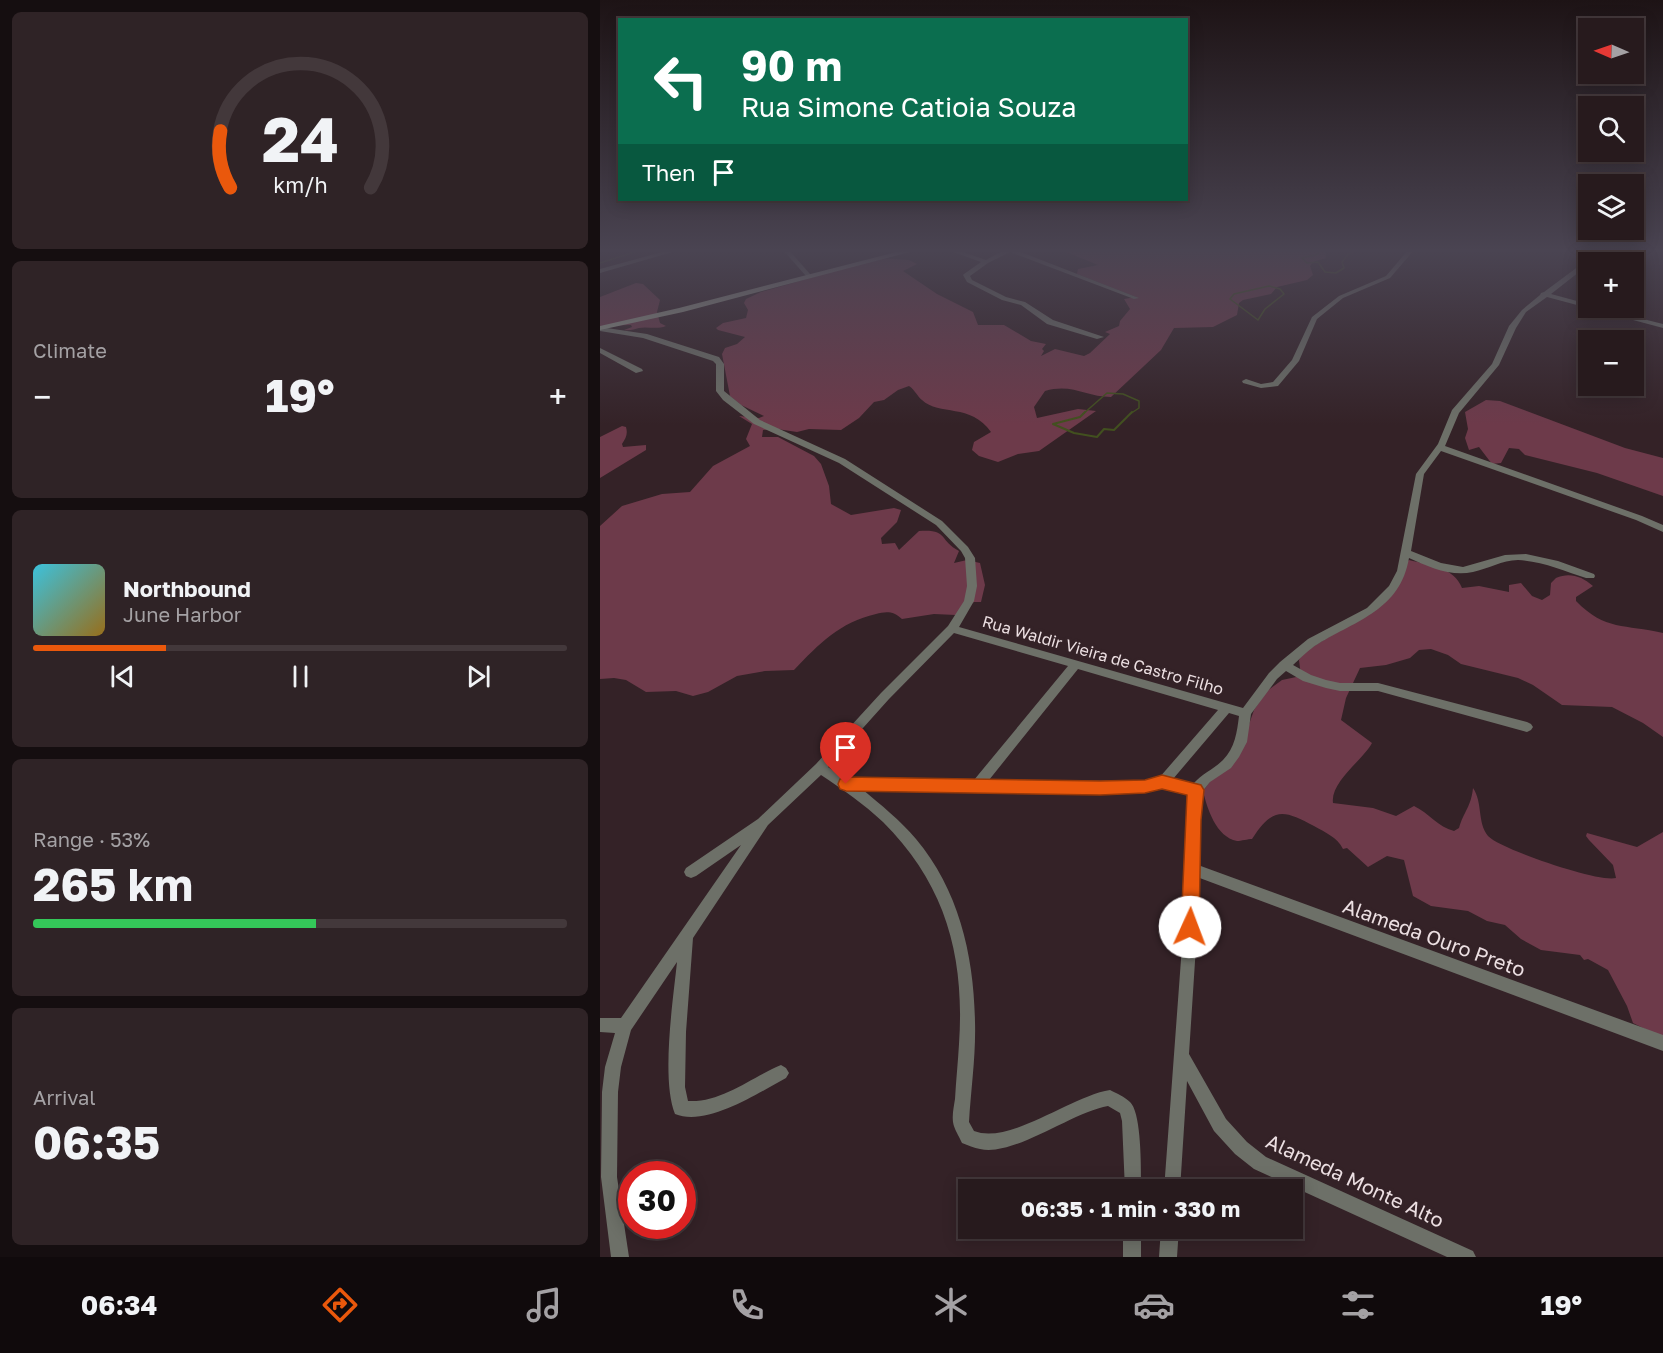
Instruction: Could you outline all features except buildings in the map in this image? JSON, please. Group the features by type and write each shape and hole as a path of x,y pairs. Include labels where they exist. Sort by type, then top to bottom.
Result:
{"street":[{"path":"600,328 692,308"},
{"path":"1030,308 1050,322 1100,337"},
{"path":"1246,381 1260,386 1275,384 1295,361 1314,318 1327,308"},
{"path":"1173,1179 1192,869 1192,820 1196,790 1206,778 1227,764 1235,753 1240,742 1245,713 1262,688 1284,665 1311,642 1371,611 1380,604 1398,581 1417,481 1423,467 1439,447 1455,412 1496,365 1517,320 1529,308"},
{"path":"1632,318 1663,326"},
{"path":"600,328 644,336 716,359 720,364 720,391 726,398 757,422 842,461 939,523 965,549 970,558 972,570 969,601 952,629 885,696 820,768 764,821 692,872"},
{"path":"600,350 639,371"},
{"path":"1439,447 1639,518 1663,529"},
{"path":"1405,552 1450,569 1470,569 1496,560 1518,557 1550,563 1590,576"},
{"name":"Rua Waldir Vieira de Castro Filho","path":"952,629 1245,713"},
{"path":"977,785 1076,664"},
{"path":"1284,665 1307,678 1326,684 1340,687 1378,687 1527,727"},
{"path":"1162,782 1226,708"},
{"path":"820,768 846,784 908,837 923,856 939,884 954,920 963,960 968,1021 962,1133 968,1139 975,1141 1003,1139 1031,1131 1090,1102 1110,1098 1126,1108 1130,1121 1133,1179"},
{"path":"846,784 1129,788 1162,782 1196,790"},
{"path":"620,1257 609,1177 610,1092 613,1067 625,1026 764,821"},
{"name":"Alameda Ouro Preto","path":"1192,869 1663,1043"},
{"path":"686,937 678,1032 677,1087 681,1108 688,1111 709,1106 781,1073"},
{"path":"600,1025 625,1026"},
{"name":"Alameda Monte Alto","path":"1181,1055 1220,1125 1240,1148 1260,1163 1467,1257"},
{"path":"1132,1239 1132,1257"},
{"path":"1168,1257 1169,1239"}],"shaded area":[{"path":"600,308 658,308 660,323 666,326 624,330 632,327 631,325 600,326"},
{"path":"747,308 964,308 973,312 978,325 1004,325 1031,341 1046,344 1041,356 1055,349 1084,356 1110,334 1105,332 1119,326 1120,321 1130,309 1238,308 1237,315 1213,327 1174,328 1161,350 1111,397 1071,389 1045,391 1034,407 1037,418 1078,409 1096,411 1039,451 1018,454 998,462 979,456 972,450 974,442 991,432 983,423 965,413 929,405 909,386 898,390 884,400 874,402 859,418 841,430 809,429 797,432 777,429 763,430 762,437 778,437 814,456 821,464 829,486 831,504 851,515 894,508 901,510 897,522 881,538 882,544 895,543 899,550 919,531 935,532 959,551 954,563 967,560 980,563 985,585 981,602 974,602 956,615 934,614 902,619 896,614 887,612 863,618 831,635 794,670 765,671 737,676 708,692 693,696 676,691 646,692 626,680 600,679 600,526 622,506 662,494 690,492 713,466 750,446 746,439 752,424 739,416 759,418 764,416 741,405 730,396 722,354 725,348 737,344 745,337 716,328 723,323 746,318"},
{"path":"1486,400 1500,401 1625,448 1663,458 1663,496 1597,473 1525,455 1519,449 1509,448 1501,463 1492,464 1479,447 1469,450 1465,438 1468,429 1465,412"},
{"path":"622,426 626,427 627,432 623,447 646,445 646,450 600,478 600,437"},
{"path":"1409,560 1447,571 1453,575 1462,588 1479,586 1509,592 1509,585 1521,583 1532,596 1542,600 1550,595 1551,583 1556,578 1566,575 1575,576 1593,586 1576,597 1576,601 1596,617 1616,625 1663,633 1663,737 1643,723 1612,707 1562,705 1533,685 1518,678 1461,664 1448,655 1431,649 1419,650 1410,658 1386,665 1360,668 1346,698 1341,720 1372,743 1342,779 1333,795 1333,803 1373,808 1396,816 1414,806 1454,831 1459,828 1471,800 1473,788 1485,831 1496,842 1550,864 1606,878 1616,878 1613,865 1589,840 1587,833 1637,847 1663,832 1663,1038 1633,1023 1627,1006 1608,970 1588,959 1584,960 1580,955 1541,950 1521,939 1505,925 1487,921 1468,911 1431,906 1413,896 1404,860 1387,856 1368,867 1347,848 1343,849 1331,836 1287,814 1273,816 1259,828 1252,839 1239,841 1223,834 1214,821 1203,791 1246,733 1254,710 1267,691 1282,680 1301,676 1299,660 1303,653 1377,607 1403,564"}],"waterway":[{"path":"1242,308 1258,320 1267,308"},
{"path":"1083,414 1107,393 1123,394 1139,401 1139,408 1130,414"},
{"path":"1083,414 1080,417 1053,424 1074,433 1097,437 1104,429 1114,430 1130,414"}],"route":[{"path":"846,784 1129,788 1162,782 1196,790 1192,820 1190,927"}]}
